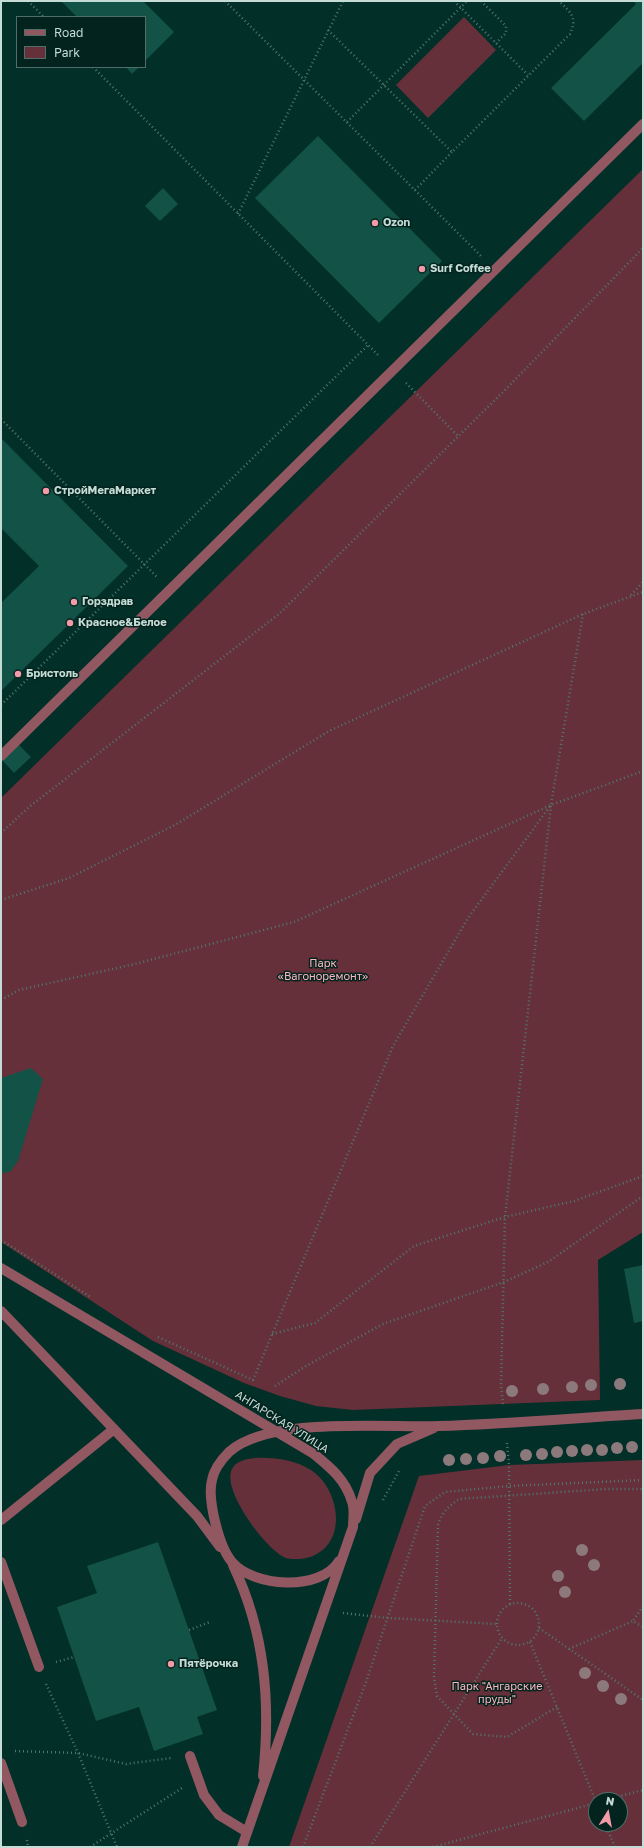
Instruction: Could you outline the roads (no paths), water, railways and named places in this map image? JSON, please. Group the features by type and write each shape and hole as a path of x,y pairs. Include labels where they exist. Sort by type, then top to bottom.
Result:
{"street":[{"path":"1,756 394,371 494,270 643,124"},
{"name":"АНГАРСКАЯ УЛИЦА","path":"1,1268 314,1454 334,1470 345,1484 353,1503 353,1527 242,1847"},
{"name":"АНГАРСКАЯ УЛИЦА","path":"1,1311 197,1516 231,1561 244,1589 261,1647 266,1713 266,1745 261,1795"},
{"path":"343,1555 336,1566 328,1572 310,1580 287,1582 260,1579 249,1575 231,1561 219,1535 210,1491 216,1468 230,1451 242,1444 277,1432 305,1427 439,1426 643,1414"},
{"path":"353,1527 370,1473 397,1444 439,1426"},
{"path":"1,1520 114,1430"},
{"path":"1,1562 39,1667"},
{"path":"190,1756 204,1795 219,1815 247,1832"},
{"path":"1,1763 22,1822"}],"place":[{"name":"Ozon","path":"375,223"},
{"name":"Surf Coffee","path":"422,269"},
{"name":"СтройМегаМаркет","path":"46,491"},
{"name":"Горздрав","path":"74,602"},
{"name":"Красное&Белое","path":"70,623"},
{"name":"Бристоль","path":"18,674"},
{"name":"Пятёрочка","path":"171,1664"}],"park label":[{"name":"Парк «Вагоноремонт»","path":"323,970"},
{"name":"Парк \"Ангарские пруды\"","path":"497,1693"}]}
